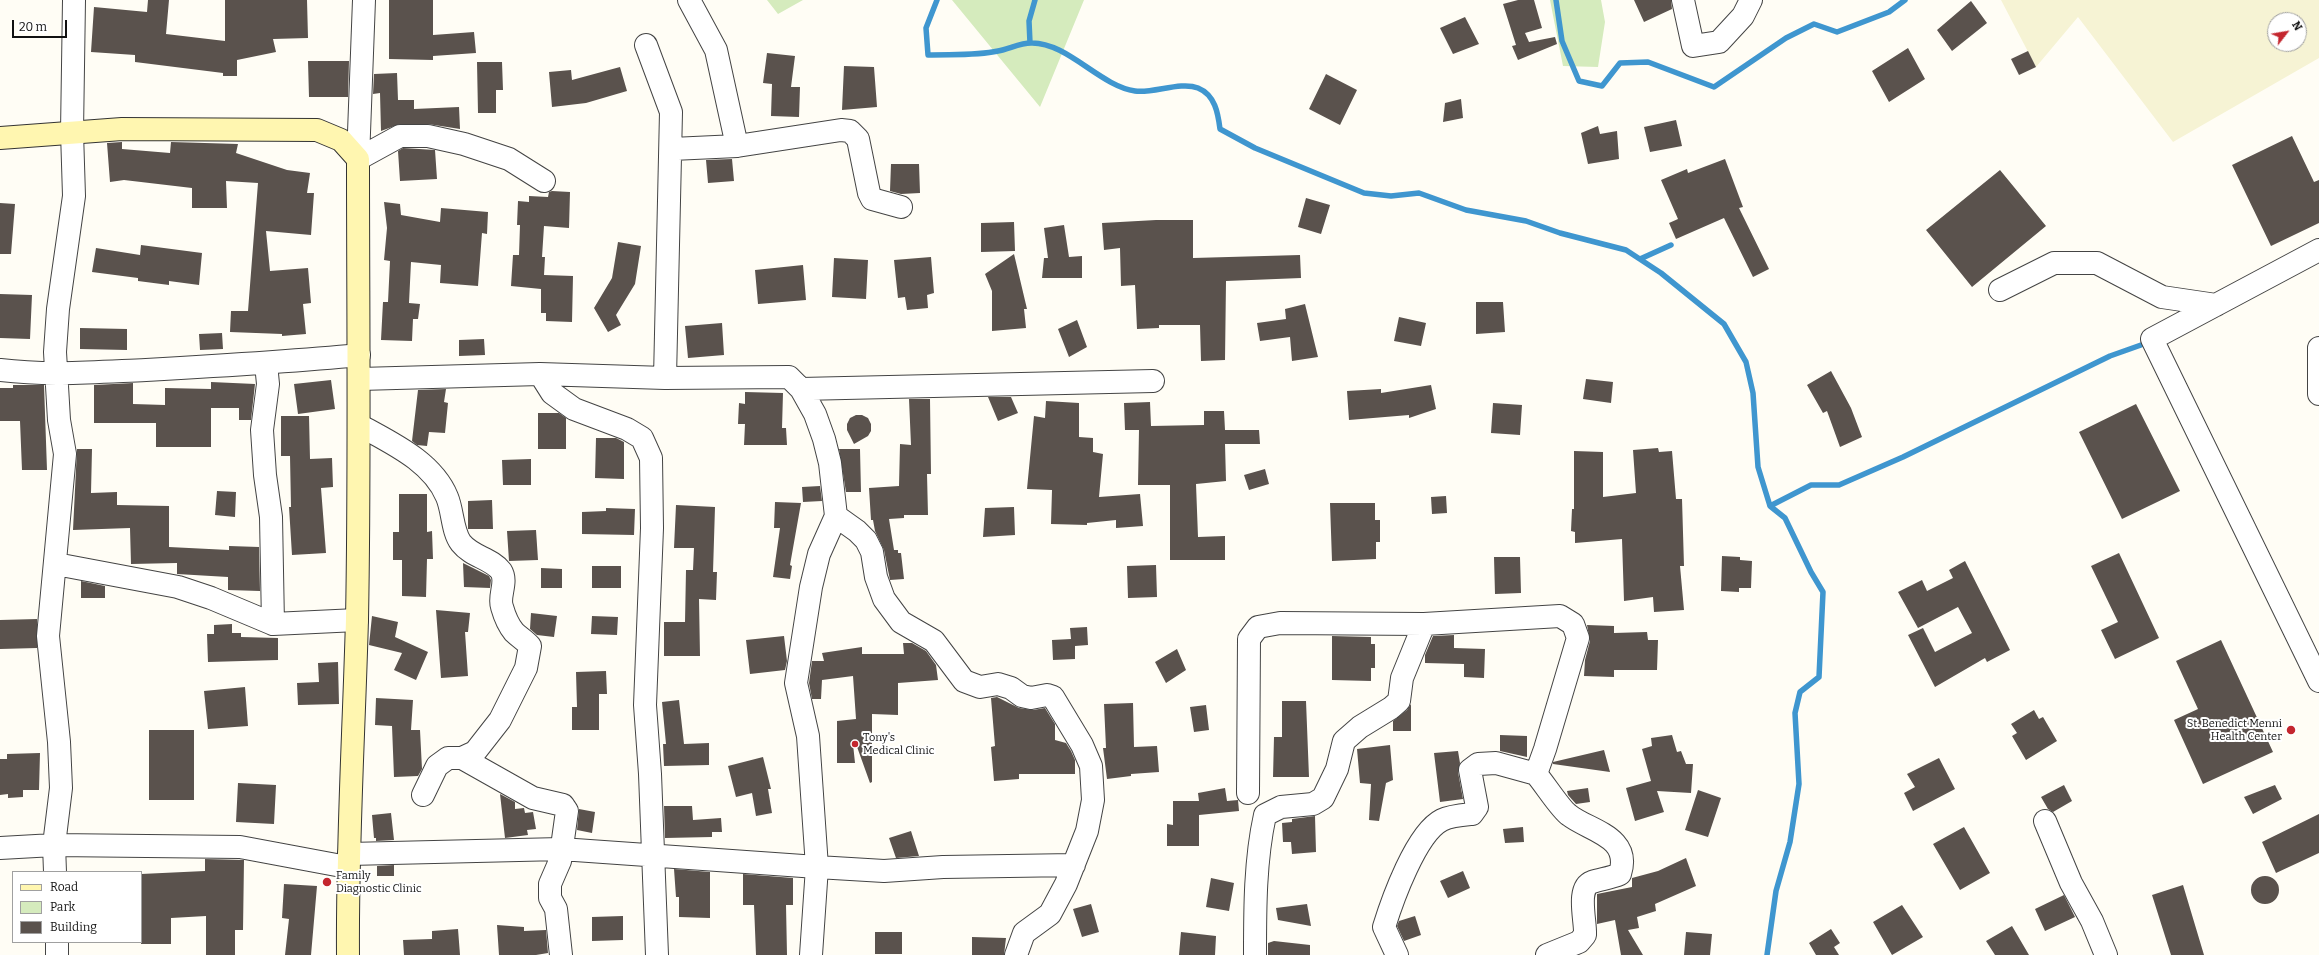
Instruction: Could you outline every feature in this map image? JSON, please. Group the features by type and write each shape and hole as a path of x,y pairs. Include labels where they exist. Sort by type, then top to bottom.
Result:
{"street":[{"path":"55,871 54,845 60,780 59,742 48,636 56,564 64,454 59,420 55,352 58,309 74,196 72,132 74,0"},
{"path":"348,955 348,861 357,620 360,379 358,158 364,0"},
{"path":"689,0 716,50 737,146"},
{"path":"1683,0 1693,46 1718,42 1743,16 1751,0"},
{"path":"646,45 671,112 672,149 664,378"},
{"path":"0,138 122,129 318,130 341,140 358,158"},
{"path":"672,149 737,146 841,130 850,131 858,139 869,194 872,199 901,207"},
{"path":"358,158 400,136 428,136 464,144 509,159 544,181"},
{"path":"2319,250 2152,339 2319,681"},
{"path":"2000,290 2054,263 2097,263 2162,297 2216,305"},
{"path":"2319,348 2319,394"},
{"path":"0,370 21,372 56,372 266,364 359,355"},
{"path":"266,364 268,384 262,430 265,475 271,517 273,624"},
{"path":"540,374 552,393 574,409 622,427 642,438 651,458 652,528 645,705 657,955"},
{"path":"360,379 540,374 664,378 789,377 801,389 815,414 824,439 830,462 836,516 819,554 811,587 796,684 808,736 817,867 811,955"},
{"path":"801,389 1153,381"},
{"path":"359,425 404,449 442,486 451,506 461,543 472,554 490,562 501,572 504,584 502,606 514,632 525,639 530,646 526,668 500,720 475,752 462,758 448,758 437,766 423,795"},
{"path":"836,516 857,531 866,540 872,552 876,577 884,599 901,622 934,641 964,680 980,688 998,684 1011,688 1022,696 1031,698 1047,695 1053,697 1082,745 1091,766 1093,800 1087,831 1074,865 1050,914 1024,933 1016,955"},
{"path":"56,564 178,587 211,598 273,624 357,620"},
{"path":"1248,793 1249,639 1258,627 1280,623 1424,624 1560,616 1572,624 1578,638 1545,749 1536,774"},
{"path":"1255,955 1255,904 1261,834 1265,815 1281,807 1313,804 1323,798 1337,769 1339,754 1344,741 1360,727 1399,701 1402,678 1424,624"},
{"path":"462,758 533,798 563,804 567,811 567,820 560,861 550,884 550,898 556,909 561,941 561,955"},
{"path":"1397,955 1384,927 1396,889 1428,833 1441,820 1472,814 1477,807 1470,770 1478,764 1496,763 1536,774 1568,815 1607,835 1620,852 1623,864 1620,874 1591,882 1585,888 1582,898 1586,921 1586,935 1579,942 1547,955"},
{"path":"2045,821 2071,883 2092,921 2106,955"},
{"path":"0,848 54,845 240,847 348,861 561,849 653,857 884,871 944,867 1074,865"},
{"path":"57,943 57,955"}],"shaded area":[{"path":"2001,0 2319,0 2319,58 2173,142 2078,17 2036,67"}],"green space":[{"path":"767,0 803,0 778,14"},
{"path":"952,0 1084,0 1040,107"},
{"path":"1550,0 1601,0 1605,22 1598,67 1563,66"}],"building":[{"path":"148,0 169,0 166,34 225,41 225,0 307,0 308,38 273,39 276,52 237,60 237,76 223,76 223,73 135,62 135,55 91,52 94,7 147,12"},
{"path":"389,0 433,0 433,35 474,32 476,53 433,56 433,60 389,59"},
{"path":"1518,0 1534,0 1542,28 1525,33 1529,42 1555,37 1557,44 1518,60 1512,46 1516,45 1503,4"},
{"path":"1634,0 1671,0 1672,9 1644,22"},
{"path":"1971,1 1987,23 1952,51 1937,30"},
{"path":"1465,17 1479,44 1453,54 1440,28"},
{"path":"1908,48 1925,79 1889,102 1872,71"},
{"path":"2028,51 2036,67 2019,75 2011,59"},
{"path":"767,53 795,56 791,87 800,87 799,117 771,116 772,84 763,83"},
{"path":"308,61 349,61 348,97 309,97"},
{"path":"477,62 502,62 503,90 496,90 496,113 478,113"},
{"path":"844,66 874,67 877,107 842,110"},
{"path":"620,67 627,91 586,103 552,107 549,72 571,70 572,80"},
{"path":"397,73 398,100 414,100 414,109 459,107 460,129 428,124 400,124 381,131 380,93 373,94 374,74"},
{"path":"1326,74 1357,90 1340,125 1309,109"},
{"path":"1461,99 1463,118 1443,122 1445,103"},
{"path":"1676,120 1682,146 1650,152 1644,127"},
{"path":"1598,126 1600,134 1617,131 1619,159 1588,164 1581,133"},
{"path":"2292,136 2314,182 2319,180 2319,223 2271,246 2232,165"},
{"path":"122,142 122,149 170,153 171,142 238,144 236,153 287,170 310,173 307,193 314,193 311,235 266,231 270,271 308,268 311,303 303,304 306,334 282,336 282,334 230,332 231,311 248,311 258,183 226,181 227,208 192,208 192,188 124,180 110,182 107,143"},
{"path":"403,148 435,150 437,179 400,181 398,151"},
{"path":"732,159 734,181 708,183 706,160"},
{"path":"1725,159 1743,207 1739,208 1769,269 1753,277 1724,218 1676,239 1669,223 1678,219 1661,180 1687,169 1688,173"},
{"path":"891,164 919,164 920,193 901,194 890,191"},
{"path":"2000,170 2046,226 1972,287 1926,230"},
{"path":"549,192 570,192 569,228 544,226 542,257 545,257 544,275 573,276 572,322 546,321 546,313 541,313 541,289 511,286 513,255 519,255 520,225 517,225 518,201 529,202 529,196 548,197"},
{"path":"1306,198 1330,205 1321,234 1298,227"},
{"path":"384,202 400,204 401,215 440,222 441,208 488,212 487,234 482,233 478,286 440,283 441,265 411,262 409,303 420,304 418,319 413,319 412,341 381,340 383,302 388,302 390,261 384,260 387,228"},
{"path":"0,203 15,204 11,254 0,254"},
{"path":"1156,220 1193,220 1193,258 1300,255 1301,278 1226,281 1225,360 1201,361 1200,325 1159,325 1159,328 1137,329 1135,285 1121,286 1120,248 1104,250 1102,223"},
{"path":"1014,222 1015,251 981,252 981,223"},
{"path":"1064,225 1069,257 1082,256 1082,278 1042,278 1044,258 1048,258 1044,228"},
{"path":"618,242 641,246 635,284 616,315 621,325 608,332 594,308 612,278"},
{"path":"141,245 202,253 199,285 169,281 169,285 138,281 138,278 92,272 96,248 140,255"},
{"path":"1014,254 1027,309 1024,309 1026,328 992,331 992,291 985,274"},
{"path":"931,257 934,293 927,295 928,308 907,310 905,297 898,298 894,260"},
{"path":"834,258 868,260 866,299 832,297"},
{"path":"803,265 806,300 758,304 755,270"},
{"path":"0,294 32,295 30,339 0,338"},
{"path":"1476,302 1503,302 1505,332 1476,334"},
{"path":"1305,304 1318,357 1292,361 1290,337 1260,341 1257,323 1286,319 1285,309"},
{"path":"1399,317 1426,323 1421,346 1394,341"},
{"path":"1077,320 1087,347 1069,357 1058,329"},
{"path":"722,323 724,355 688,358 685,326"},
{"path":"80,328 127,329 127,350 80,349"},
{"path":"222,333 223,349 200,350 199,334"},
{"path":"484,339 485,355 459,356 459,340"},
{"path":"1831,371 1851,408 1862,437 1840,447 1827,411 1823,413 1807,385"},
{"path":"1586,379 1613,382 1611,403 1583,399"},
{"path":"331,380 335,409 298,414 294,384"},
{"path":"211,382 255,384 251,420 239,420 239,408 211,408 211,447 156,447 156,423 94,423 94,385 133,383 133,404 165,405 165,388 211,389"},
{"path":"13,385 44,385 47,470 22,470 20,421 0,421 0,388 13,388"},
{"path":"1431,385 1436,409 1409,418 1409,415 1349,420 1347,391 1381,389 1381,393"},
{"path":"446,389 444,402 448,403 445,433 429,432 427,446 417,445 412,441 418,390"},
{"path":"745,392 783,393 782,428 786,428 787,445 744,445 745,424 738,424 739,403 745,404"},
{"path":"988,397 1011,397 1018,413 998,421"},
{"path":"909,399 930,399 931,474 927,474 928,515 904,515 904,518 889,519 894,550 898,550 898,553 901,553 904,579 890,580 884,550 875,531 873,520 871,520 869,488 899,486 900,444 911,445"},
{"path":"1046,401 1079,403 1079,437 1093,438 1093,452 1103,454 1099,497 1140,494 1143,526 1116,528 1116,520 1087,523 1087,525 1051,524 1052,490 1027,489 1034,416 1045,418"},
{"path":"1150,402 1151,426 1204,425 1204,411 1224,411 1225,430 1259,430 1260,444 1225,444 1226,481 1196,484 1198,537 1225,536 1225,560 1170,560 1170,485 1138,485 1139,430 1125,430 1124,403"},
{"path":"1493,403 1522,405 1520,435 1491,433"},
{"path":"2136,404 2180,491 2122,519 2079,432"},
{"path":"538,413 559,413 566,418 566,449 538,449"},
{"path":"856,415 862,415 868,418 871,424 871,431 868,436 854,444 847,430 847,424 850,418"},
{"path":"281,416 309,416 310,459 332,458 333,487 321,488 326,553 292,555 289,507 291,507 290,456 281,456"},
{"path":"596,438 616,438 624,442 624,479 595,478"},
{"path":"1658,448 1659,452 1672,451 1676,499 1682,499 1684,566 1680,566 1684,610 1654,612 1653,597 1624,601 1622,539 1575,543 1575,532 1571,531 1572,509 1574,509 1574,451 1603,452 1603,497 1636,493 1633,450"},
{"path":"77,449 92,449 91,493 117,492 117,505 169,506 169,547 229,550 229,546 259,547 260,591 228,590 228,577 177,574 177,563 131,564 130,528 73,530"},
{"path":"839,449 860,449 861,492 846,492"},
{"path":"531,459 531,485 503,485 502,460"},
{"path":"1265,469 1269,484 1249,490 1244,475"},
{"path":"820,486 822,501 803,502 802,487"},
{"path":"217,491 236,492 235,517 215,515"},
{"path":"399,494 427,494 427,532 432,531 433,559 427,559 426,597 402,596 402,560 393,560 393,532 399,532"},
{"path":"1446,496 1447,513 1432,514 1431,497"},
{"path":"492,500 493,529 468,529 468,501"},
{"path":"775,502 801,503 790,565 792,566 790,579 773,577 780,528 774,528"},
{"path":"1330,503 1375,503 1375,520 1380,520 1380,542 1376,542 1376,559 1332,561"},
{"path":"676,505 715,507 713,572 717,572 716,600 699,599 700,656 664,656 664,622 685,622 686,570 693,570 694,548 674,548"},
{"path":"1014,507 1015,535 983,537 985,508"},
{"path":"606,508 635,509 634,535 582,534 582,512 606,511"},
{"path":"536,530 538,560 509,561 507,531"},
{"path":"2119,553 2159,638 2115,659 2101,630 2118,622 2091,566"},
{"path":"1722,556 1740,557 1740,560 1752,561 1751,588 1739,588 1739,592 1721,591"},
{"path":"1494,557 1520,557 1521,593 1495,594"},
{"path":"1965,561 2010,650 1987,662 1985,658 1935,687 1908,635 1923,628 1935,652 1972,633 1958,607 1918,628 1898,592 1922,580 1927,591 1953,578 1949,570"},
{"path":"463,563 489,576 491,580 490,588 464,587"},
{"path":"1156,565 1157,597 1128,598 1127,566"},
{"path":"592,566 621,566 621,588 592,588"},
{"path":"541,568 562,569 562,588 541,588"},
{"path":"81,581 105,586 105,598 81,598"},
{"path":"436,610 470,613 468,632 465,632 468,676 441,678"},
{"path":"531,613 557,616 554,637 537,635 530,629"},
{"path":"372,616 398,622 395,637 428,652 416,680 394,670 402,653 369,645"},
{"path":"592,616 618,617 617,635 591,634"},
{"path":"37,619 37,648 0,649 0,620"},
{"path":"232,624 232,633 241,633 241,637 278,638 278,660 208,662 207,634 214,634 214,625"},
{"path":"1587,625 1614,626 1614,633 1647,632 1648,640 1658,640 1657,670 1614,670 1614,677 1584,676 1585,660 1590,641"},
{"path":"1087,627 1088,645 1075,646 1075,659 1053,660 1052,640 1071,639 1070,628"},
{"path":"1454,635 1454,648 1485,649 1484,678 1464,677 1464,664 1425,663 1425,655 1433,636"},
{"path":"784,636 787,661 785,670 750,674 746,640"},
{"path":"1332,636 1371,637 1371,644 1375,644 1375,668 1371,668 1371,681 1332,680"},
{"name":"St. Benedict Menni Health Center","path":"2221,640 2273,752 2203,784 2174,720 2198,709 2176,661"},
{"path":"903,643 912,643 926,651 936,665 938,680 898,683 898,715 872,714 872,782 870,783 856,744 853,744 855,763 837,763 837,721 856,719 853,676 822,680 821,699 812,699 809,683 812,661 824,661 822,653 862,647 862,654 904,654"},
{"path":"1177,649 1186,670 1166,683 1155,662"},
{"path":"338,662 339,704 298,705 297,683 319,682 318,663"},
{"path":"606,671 607,694 599,694 599,730 572,730 572,707 577,707 576,672"},
{"path":"245,687 248,726 208,729 204,691"},
{"path":"997,697 1019,708 1033,710 1045,708 1055,724 1055,740 1066,743 1071,751 1075,760 1075,774 1019,774 1019,779 994,781 991,747 995,746 991,698"},
{"path":"376,698 413,700 411,730 420,730 422,769 418,776 394,777 392,726 375,725"},
{"path":"679,700 684,744 709,743 709,765 664,766 663,744 666,744 662,702"},
{"path":"1282,701 1306,701 1309,777 1273,777 1274,737 1282,737"},
{"path":"1133,703 1134,747 1157,746 1159,772 1131,774 1131,776 1107,779 1103,748 1106,748 1104,704"},
{"path":"1411,704 1411,731 1393,731 1393,721 1407,710"},
{"path":"1206,705 1209,730 1194,732 1190,707"},
{"path":"2034,710 2039,719 2043,717 2057,741 2026,760 2012,736 2017,733 2011,724"},
{"path":"149,730 194,730 194,800 149,800"},
{"path":"1500,735 1527,736 1527,757 1500,751"},
{"path":"1672,735 1677,752 1681,751 1686,764 1693,764 1691,793 1657,791 1664,812 1635,821 1626,788 1651,781 1642,749 1652,746 1651,738"},
{"path":"1390,745 1393,780 1386,783 1379,821 1369,820 1371,784 1360,783 1357,749"},
{"path":"1604,750 1610,772 1553,764 1553,762"},
{"path":"1458,751 1460,763 1458,772 1463,799 1440,802 1434,753"},
{"path":"40,753 39,790 23,790 23,797 8,798 8,794 0,795 0,759 7,759 7,754"},
{"path":"763,757 771,789 768,789 772,813 756,816 752,793 736,797 728,766"},
{"path":"1939,758 1955,789 1913,811 1904,793 1915,787 1907,774"},
{"path":"238,783 276,785 274,824 236,822"},
{"path":"2064,785 2072,801 2053,812 2048,809 2041,797"},
{"path":"2275,785 2282,799 2253,814 2244,797"},
{"path":"1225,788 1227,801 1238,800 1239,811 1199,815 1199,846 1167,846 1167,824 1173,825 1173,801 1199,801 1198,793"},
{"path":"1588,788 1590,802 1576,804 1568,795 1567,791"},
{"path":"1698,790 1721,798 1708,837 1685,830"},
{"path":"500,794 515,802 515,809 524,808 525,813 533,812 536,829 527,830 528,835 505,838"},
{"path":"664,806 692,806 693,820 721,818 722,832 712,832 712,837 665,838"},
{"path":"579,809 595,812 592,833 577,830"},
{"path":"391,813 394,840 376,841 376,838 374,838 372,815"},
{"path":"2319,814 2319,853 2276,873 2262,842"},
{"path":"1315,816 1316,852 1292,854 1291,842 1283,842 1282,823 1292,822 1292,819"},
{"path":"1523,827 1524,842 1505,843 1503,829"},
{"path":"1964,827 1990,873 1960,890 1933,844"},
{"path":"911,831 919,856 896,858 889,838"},
{"path":"1686,858 1696,886 1655,904 1656,911 1637,917 1639,928 1628,930 1643,955 1621,955 1615,920 1597,924 1597,894 1632,887 1632,878 1658,871"},
{"path":"205,859 244,860 243,930 235,930 235,955 206,955 206,916 171,918 171,944 141,944 142,874 205,871"},
{"path":"394,865 394,876 377,876 377,866"},
{"path":"674,869 710,872 710,918 679,917 679,897 676,897"},
{"path":"1463,871 1470,888 1448,898 1440,881"},
{"path":"743,874 793,878 793,905 786,905 787,955 756,955 754,905 743,905"},
{"path":"2265,876 2275,880 2279,890 2275,900 2265,904 2255,900 2251,890 2255,880"},
{"path":"1211,878 1234,883 1229,911 1206,907"},
{"path":"284,884 317,886 311,955 285,955 289,919 282,918"},
{"path":"2183,885 2204,955 2171,955 2152,895"},
{"path":"2064,895 2075,917 2045,931 2035,909"},
{"path":"1091,904 1099,932 1082,937 1073,909"},
{"path":"1307,904 1311,926 1278,920 1276,908"},
{"path":"1902,905 1923,937 1892,955 1873,922"},
{"path":"623,916 623,940 592,941 592,917"},
{"path":"1415,916 1421,935 1404,941 1397,926 1399,921"},
{"path":"497,925 524,927 524,931 546,930 548,953 536,955 499,955"},
{"path":"2012,926 2029,955 1995,955 1986,941"},
{"path":"458,929 460,955 404,955 403,940 432,939 432,931"},
{"path":"1831,929 1840,943 1834,947 1839,955 1816,955 1809,943"},
{"path":"875,932 902,932 902,954 875,954"},
{"path":"1181,932 1216,936 1215,955 1179,955"},
{"path":"1686,932 1712,934 1710,955 1684,955"},
{"path":"972,937 1006,938 1004,955 972,955"},
{"path":"1274,941 1310,945 1310,955 1268,955 1268,943"}],"waterway":[{"path":"937,0 926,28 928,55 990,53 1031,43 1058,49 1109,81 1135,91 1150,91 1191,86 1204,91 1212,100 1217,111 1220,129 1255,148 1364,193 1391,196 1419,193 1466,210 1526,221 1560,233 1626,250 1661,273 1724,324 1746,362 1753,393 1758,467 1770,506 1811,485 1839,485 1903,457 2110,356 2141,345"},
{"path":"1030,43 1029,21 1035,0"},
{"path":"1556,0 1562,41 1579,81 1602,86 1620,63 1648,62 1714,87 1786,38 1814,24 1837,32 1889,12 1905,0"},
{"path":"1640,259 1671,245"},
{"path":"1767,955 1776,891 1790,842 1799,784 1795,713 1800,692 1819,677 1823,592 1811,572 1785,518 1770,506"}],"place":[{"name":"St. Benedict Menni Health Center","path":"2291,730"},
{"name":"Tony's Medical Clinic","path":"855,744"},
{"name":"Family Diagnostic Clinic","path":"327,882"}]}
